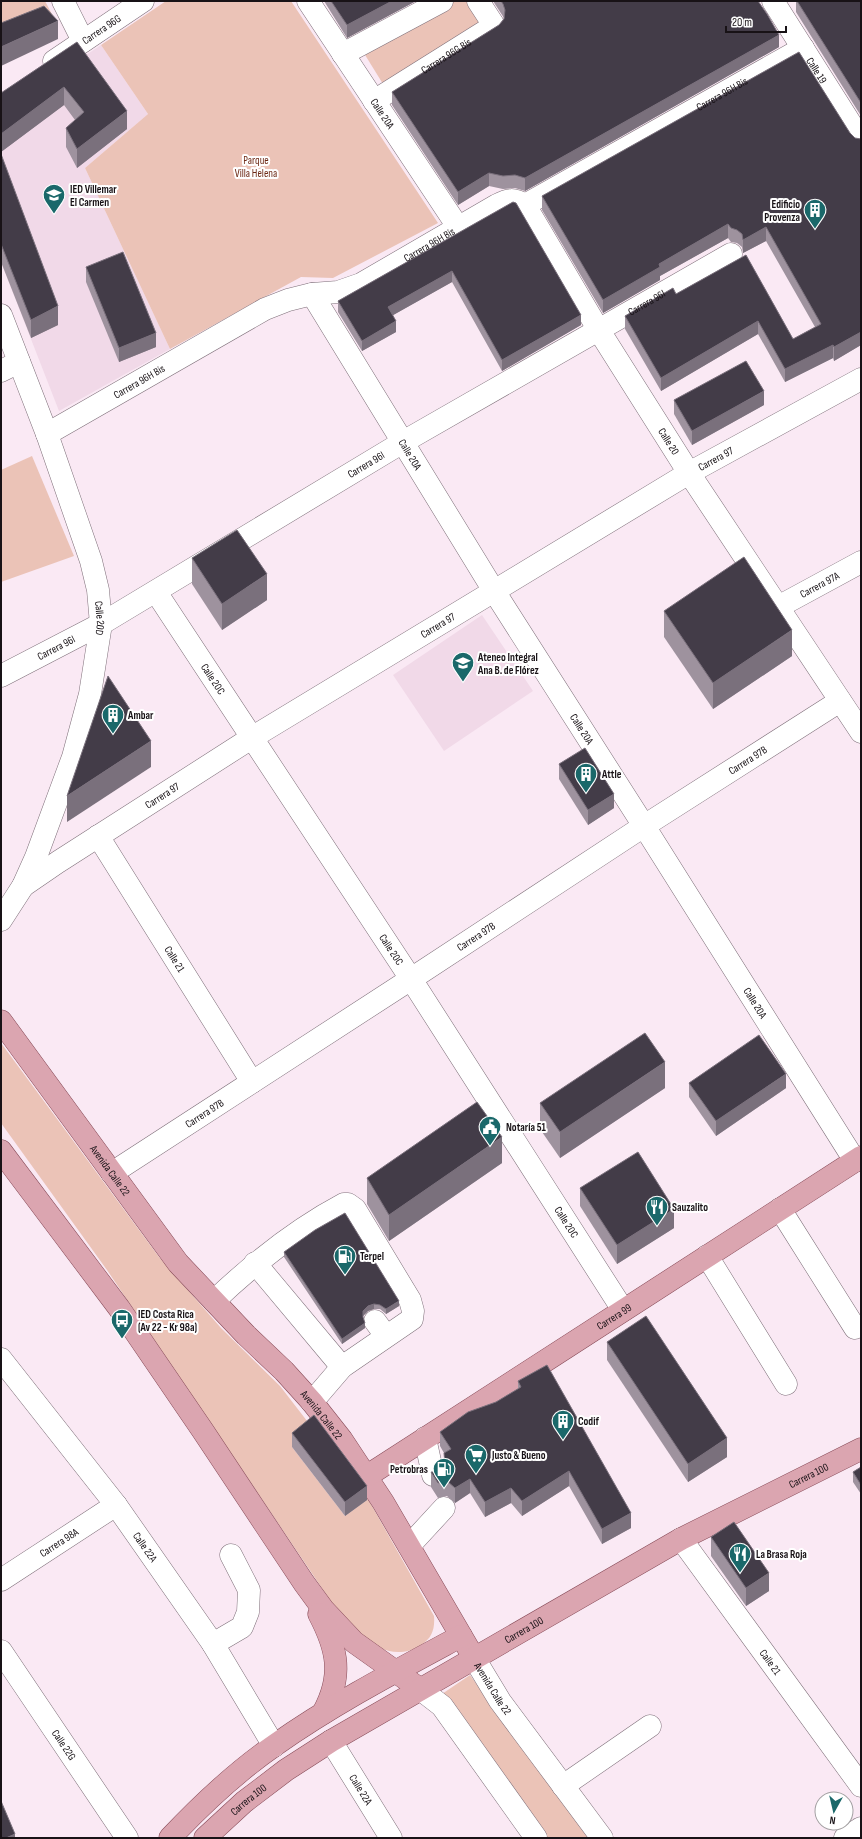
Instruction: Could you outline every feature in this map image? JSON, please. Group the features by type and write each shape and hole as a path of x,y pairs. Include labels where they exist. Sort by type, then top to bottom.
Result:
{"main road":[{"name":"Avenida Calle 22","path":"1,1021 178,1263 284,1371 312,1402 342,1440 367,1476 474,1658"},
{"path":"1,1151 119,1308 304,1583 345,1634 370,1654 420,1689"},
{"name":"Carrera 99","path":"367,1476 858,1159"},
{"name":"Carrera 100","path":"205,1838 244,1802 286,1770 331,1741 681,1539 861,1449"},
{"path":"304,1583 329,1633 335,1650 335,1682 330,1701 323,1713"},
{"path":"170,1838 199,1807 274,1746 323,1713 461,1636"}],"street":[{"path":"63,1 83,41"},
{"name":"Carrera 96G","path":"39,72 143,1"},
{"name":"Calle 20A","path":"308,1 458,227"},
{"path":"343,54 442,1"},
{"name":"Carrera 96G Bis","path":"374,101 492,27 493,24 478,1"},
{"name":"Calle 19","path":"782,4 803,48 861,140"},
{"name":"Carrera 96H Bis","path":"47,434 264,309 288,300 312,294 338,292 361,284 508,199 518,200 525,205 803,48"},
{"name":"Calle 20","path":"525,205 598,329 689,473 861,732"},
{"name":"Carrera 96I","path":"1,676 101,624 403,442 731,254"},
{"name":"Calle 20A","path":"312,294 494,591 858,1159"},
{"name":"Calle 20D","path":"1,315 10,366 47,434 90,561 98,590 101,624 90,694 73,757 36,857 23,886 1,920"},
{"name":"Carrera 97","path":"23,886 253,737 689,473 861,378"},
{"name":"Carrera 97A","path":"778,608 861,562"},
{"name":"Calle 20C","path":"156,592 253,737 411,979 623,1310"},
{"name":"Carrera 97B","path":"112,1174 644,826 840,701"},
{"name":"Calle 21","path":"98,836 252,1082"},
{"path":"214,1301 255,1263 315,1223 344,1204 348,1204 354,1209 410,1300 414,1311 412,1319 381,1328 342,1367 312,1402"},
{"path":"780,1209 855,1328"},
{"path":"707,1256 786,1384"},
{"path":"255,1263 342,1367"},
{"name":"Calle 22A","path":"1,1359 116,1505 213,1644 274,1746"},
{"path":"425,1438 433,1474"},
{"name":"Carrera 98A","path":"1,1580 116,1505"},
{"path":"409,1546 444,1508"},
{"name":"Calle 21","path":"681,1539 861,1786"},
{"path":"213,1644 242,1627 248,1612 249,1590 231,1556"},
{"name":"Calle 22G","path":"1,1651 127,1838"},
{"name":"Avenida Calle 22","path":"474,1658 500,1701 602,1838"},
{"path":"420,1689 442,1706 536,1838"},
{"path":"563,1786 650,1726"},
{"name":"Calle 22A","path":"331,1741 391,1838"},
{"path":"845,1838 861,1828"}],"shaded area":[{"name":"IED Villemar El Carmen","path":"101,45 148,114 85,168 170,349 59,411 1,262 1,112"},
{"name":"Ateneo Integral Ana B. de Flórez","path":"482,615 533,691 444,751 393,675"}],"green space":[{"path":"1,1 45,1 55,20 1,42"},
{"name":"Parque Villa Helena","path":"166,1 291,1 438,223 333,278 301,277 170,349 85,168 148,114 101,45"},
{"path":"449,1 474,1 486,21 383,84 362,50"},
{"path":"32,456 74,556 1,582 1,470"},
{"path":"1,1043 159,1257 221,1328 280,1386 314,1430 292,1447 345,1516 368,1499 434,1616 432,1633 421,1645 408,1651 396,1652 385,1650 363,1637 336,1609 107,1270 1,1123"},
{"path":"470,1675 588,1838 546,1838 442,1694"}],"building":[{"path":"331,1 392,1 347,25"},
{"path":"501,1 758,1 779,35 525,178 515,175 503,176 489,173 458,192 392,92 499,25 504,19 505,10"},
{"path":"797,1 861,1 861,103"},
{"path":"44,6 58,21 1,47 1,23"},
{"path":"77,42 127,111 77,149 66,128 84,112 64,87 1,134 1,93"},
{"path":"799,52 850,133 855,138 861,139 861,332 834,347 833,345 785,369 758,321 661,378 625,316 673,288 676,294 746,255 793,339 821,324 766,227 743,240 742,234 731,228 728,224 659,264 660,267 603,300 542,196"},
{"path":"1,154 58,306 31,320 1,244"},
{"path":"513,202 516,203 581,315 502,360 452,271 388,307 396,321 362,341 338,301"},
{"path":"123,252 156,333 119,348 86,267"},
{"path":"746,361 764,391 692,431 674,400"},
{"path":"237,530 267,574 222,604 192,558"},
{"path":"744,557 792,630 713,683 664,611"},
{"path":"108,676 151,741 67,796"},
{"path":"585,748 614,794 588,810 559,764"},
{"path":"645,1033 665,1062 560,1132 540,1103"},
{"path":"759,1035 786,1074 716,1121 689,1083"},
{"path":"477,1102 502,1137 389,1215 367,1178"},
{"path":"638,1152 674,1209 617,1245 580,1188"},
{"name":"Terpel","path":"345,1213 399,1301 386,1309 380,1305 374,1304 368,1306 363,1311 365,1323 342,1339 284,1252 315,1230"},
{"path":"646,1316 727,1438 688,1464 607,1342"},
{"path":"547,1365 631,1513 602,1529 569,1471 522,1501 511,1488 485,1502 470,1479 455,1488 447,1481 438,1483 431,1472 436,1472 442,1469 445,1464 444,1453 451,1449 440,1432 468,1412 496,1402 521,1387 518,1381"},
{"path":"314,1415 367,1486 345,1502 292,1433"},
{"path":"861,1467 861,1485 853,1472"},
{"path":"734,1522 769,1573 746,1588 711,1537"},
{"path":"1,1801 15,1834 6,1838 1,1838"}],"place":[{"name":"IED Villemar El Carmen","path":"54,214"},
{"name":"Edificio Provenza","path":"815,230"},
{"name":"Ateneo Integral Ana B. de Flórez","path":"463,682"},
{"name":"Ambar","path":"113,734"},
{"name":"Attle","path":"586,794"},
{"name":"Notaría 51","path":"490,1146"},
{"name":"Sauzalito","path":"657,1226"},
{"name":"Terpel","path":"345,1276"},
{"name":"IED Costa Rica (Av 22 - Kr 98a)","path":"122,1340"},
{"name":"Codif","path":"563,1440"},
{"name":"Justo & Bueno","path":"476,1474"},
{"name":"Petrobras","path":"444,1488"},
{"name":"La Brasa Roja","path":"740,1574"}]}
